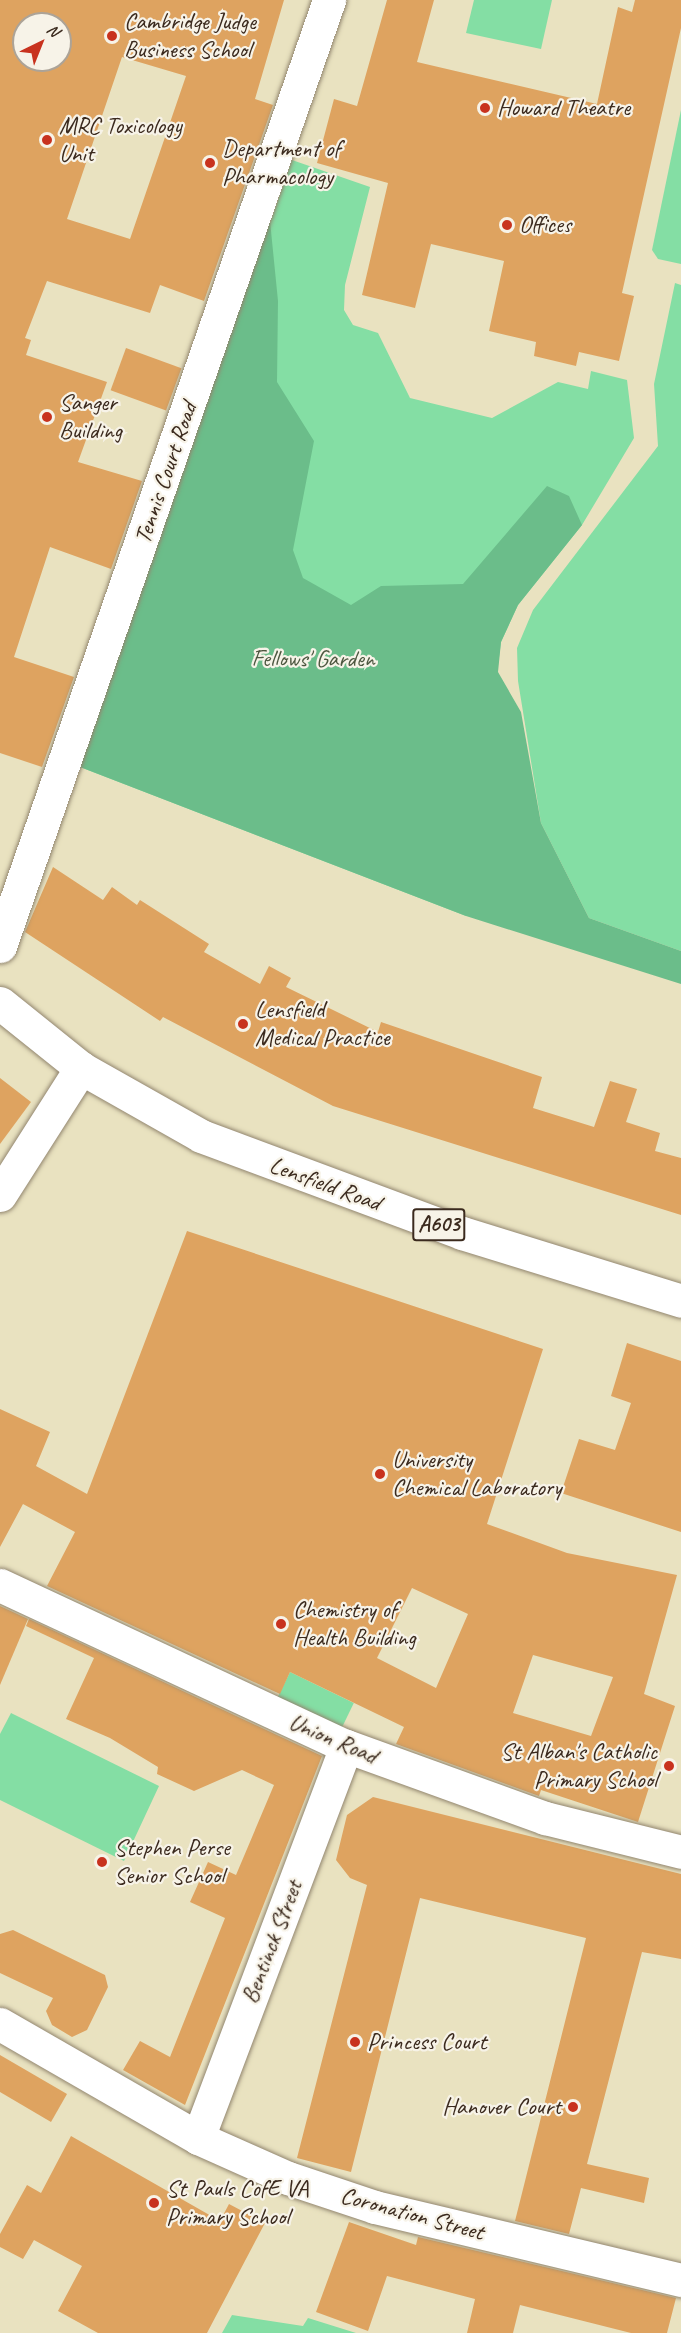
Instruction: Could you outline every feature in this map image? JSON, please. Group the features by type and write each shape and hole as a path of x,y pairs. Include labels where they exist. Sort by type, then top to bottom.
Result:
{"street":[{"name":"Tennis Court Road","path":"0,946 329,0"},
{"name":"Lensfield Road","path":"0,1003 81,1068 155,1113 262,1161 507,1248 681,1301"},
{"path":"0,1195 81,1068"},
{"name":"Union Road","path":"0,1585 346,1746 545,1818 681,1852"},
{"name":"Bentinck Street","path":"198,2138 346,1746"},
{"name":"Coronation Street","path":"0,2024 198,2138 288,2178 375,2207 679,2271"}],"green space":[{"path":"474,0 552,0 541,49 466,33"},
{"path":"681,110 681,264 658,259 652,250"},
{"name":"Fellows' Garden","path":"292,160 370,187 345,285 344,310 353,325 378,333 410,398 492,418 558,382 588,389 591,371 627,380 634,438 582,525 518,605 501,642 466,916 80,767"},
{"name":"Fellows' Garden","path":"270,221 278,301 277,382 314,441 293,550 303,578 351,605 381,586 463,584 547,486 569,496 582,525 518,605 501,642 498,672 521,712 541,823 589,918 681,951 681,984 466,916 80,767"},
{"path":"675,283 681,285 681,951 589,918 541,823 518,681 517,648 533,610 658,446 654,384"},
{"path":"290,1672 354,1703 341,1729 277,1698"},
{"path":"11,1713 159,1786 124,1861 0,1800 0,1734"},
{"path":"232,2315 303,2326 308,2318 356,2333 222,2333"}],"building":[{"path":"0,0 284,0 255,99 273,105 204,301 160,285 150,313 47,281 25,338 31,340 26,355 107,382 78,462 142,481 111,569 50,547 14,657 74,677 42,767 0,753","holes":["122,57 186,76 130,239 67,219"]},
{"path":"387,0 434,0 417,62 597,104 618,7 632,12 635,0 681,0 681,28 622,293 634,296 619,361 579,352 576,366 534,356 536,342 489,331 504,261 431,244 415,308 362,295 388,183 317,163 334,99 357,106"},
{"path":"126,348 181,368 166,410 111,390"},
{"path":"53,867 103,900 112,887 137,905 140,900 209,944 204,952 260,984 269,966 291,978 286,987 378,1032 381,1022 542,1077 533,1108 594,1127 610,1081 637,1089 626,1122 660,1133 655,1151 681,1158 681,1215 333,1106 163,1017 160,1021 25,932"},
{"path":"0,1078 31,1102 0,1144"},
{"name":"University Chemical Laboratory","path":"187,1231 543,1349 487,1524 567,1553 677,1575 644,1694 675,1706 638,1822 541,1790 539,1796 396,1744 404,1727 290,1672 280,1694 47,1586 75,1532 23,1504 0,1547 0,1409 50,1432 36,1466 87,1494","holes":["412,1588 468,1614 436,1688 377,1658","533,1655 613,1677 591,1736 513,1713"]},
{"path":"627,1343 681,1361 681,1532 561,1493 579,1439 615,1450 631,1403 611,1396"},
{"path":"0,1606 28,1619 0,1685"},
{"path":"29,1619 322,1756 185,2105 123,2070 140,2041 170,2057 225,1918 190,1902 208,1862 236,1875 274,1785 242,1770 194,1791 157,1774 158,1767 110,1738 66,1719 94,1658 26,1626"},
{"path":"373,1797 681,1874 681,1959 642,1952 587,2164 649,2178 644,2203 581,2188 569,2234 515,2221 586,1938 420,1898 351,2172 297,2158 367,1885 350,1878 336,1860 347,1815"},
{"path":"13,1930 105,1975 108,1987 87,2030 72,2037 52,2025 46,2011 53,1998 0,1973 0,1934"},
{"path":"0,2055 67,2094 51,2122 0,2092"},
{"path":"71,2136 220,2221 229,2204 265,2223 207,2333 98,2333 58,2311 82,2266 34,2240 23,2259 0,2247 0,2234 27,2185 41,2193"},
{"path":"349,2222 416,2245 418,2237 676,2298 667,2333 631,2333 520,2305 513,2333 467,2333 475,2299 387,2276 368,2331 316,2312"}],"place":[{"name":"Cambridge Judge Business School","path":"112,36"},
{"name":"Howard Theatre","path":"485,108"},
{"name":"MRC Toxicology Unit","path":"47,140"},
{"name":"Department of Pharmacology","path":"210,163"},
{"name":"Offices","path":"507,225"},
{"name":"Sanger Building","path":"47,417"},
{"name":"Lensfield Medical Practice","path":"243,1024"},
{"name":"University Chemical Laboratory","path":"380,1474"},
{"name":"Chemistry of Health Building","path":"281,1624"},
{"name":"St Alban's Catholic Primary School","path":"669,1766"},
{"name":"Stephen Perse Senior School","path":"102,1862"},
{"name":"Princess Court","path":"355,2042"},
{"name":"Hanover Court","path":"573,2107"},
{"name":"St Pauls CofE VA Primary School","path":"154,2203"}]}
